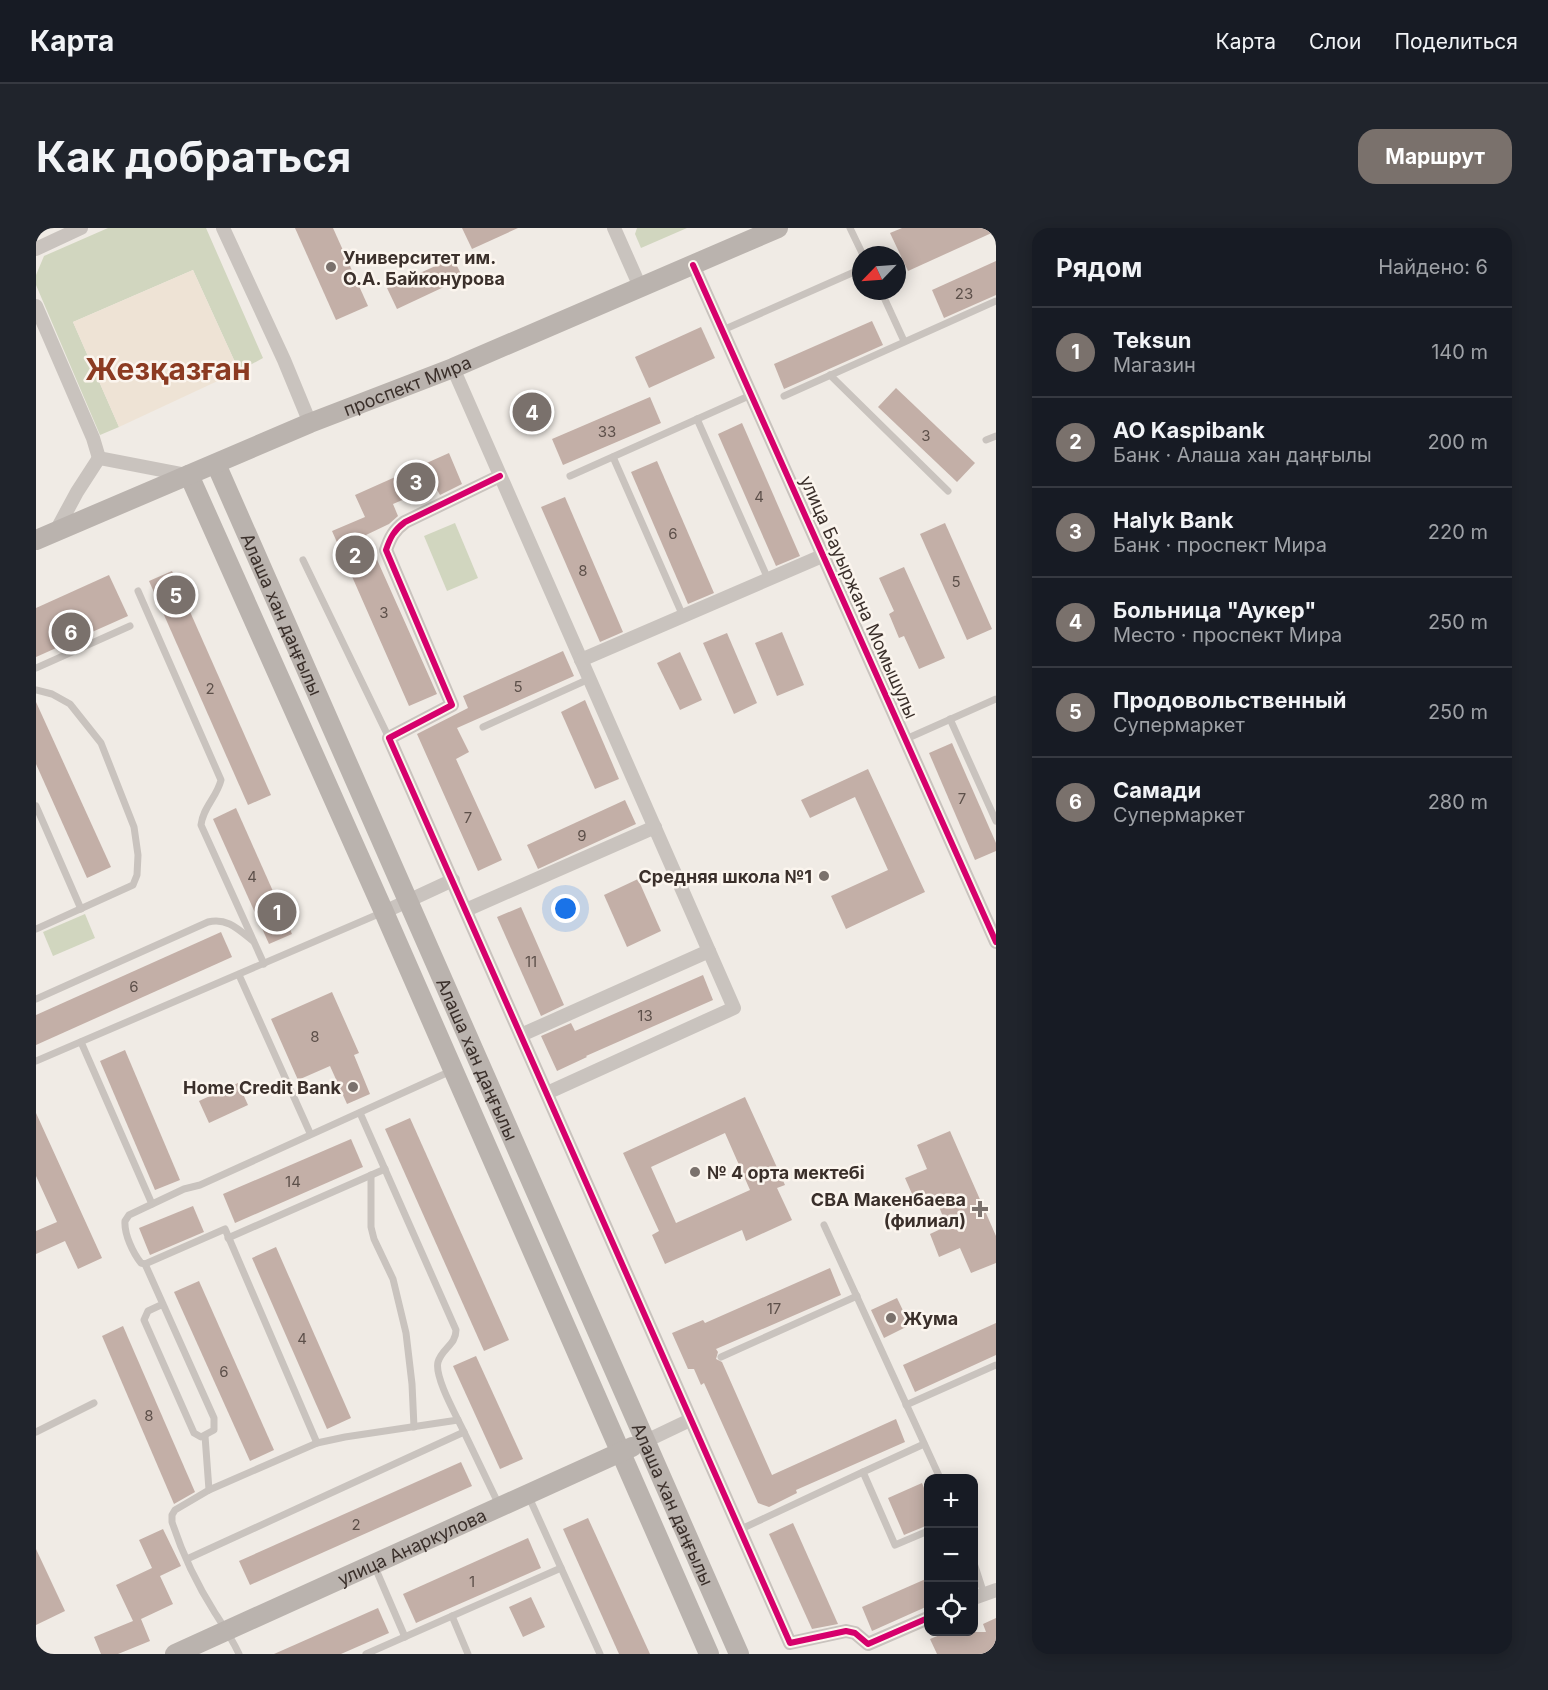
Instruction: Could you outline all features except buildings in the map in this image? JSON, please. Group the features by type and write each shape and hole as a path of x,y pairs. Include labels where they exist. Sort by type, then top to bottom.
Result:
{"main road":[{"name":"проспект Мира","path":"36,540 310,423 453,368 641,289 778,228"},
{"name":"Алаша хан даңғылы","path":"216,464 739,1654"},
{"name":"Алаша хан даңғылы","path":"189,475 384,912 709,1654"},
{"name":"улица Анаркулова","path":"175,1654 646,1441"}],"street":[{"path":"36,249 81,228"},
{"path":"223,228 284,360 310,423"},
{"path":"614,228 641,289"},
{"name":"улица Бауыржана Момышулы","path":"693,265 753,394 822,556 996,942"},
{"path":"36,306 93,438 99,458 56,531"},
{"path":"453,368 734,1008 547,1093"},
{"path":"99,458 189,475"},
{"path":"500,476 405,522 398,527 389,541 386,550 452,705 389,738 789,1643 846,1631 855,1633 871,1649 924,1620"},
{"path":"581,660 822,556"},
{"path":"466,910 655,827"},
{"path":"384,912 453,880"},
{"path":"521,1035 709,951"},
{"path":"646,1441 690,1420"}],"lane":[{"path":"850,228 859,246"},
{"path":"723,330 852,273"},
{"path":"885,300 904,341"},
{"path":"784,396 996,301"},
{"path":"830,375 948,491"},
{"path":"570,476 753,394"},
{"path":"697,419 768,579"},
{"path":"986,441 996,436"},
{"path":"613,457 683,616"},
{"path":"303,560 389,738"},
{"path":"138,591 221,780 205,809 201,825 264,964"},
{"path":"36,668 130,626"},
{"path":"483,727 590,679"},
{"path":"36,690 52,694 70,704 101,743 134,827 138,855 137,875 133,885 36,929"},
{"path":"906,739 996,699"},
{"path":"950,719 996,821"},
{"path":"36,806 81,909"},
{"path":"36,1061 384,912"},
{"path":"36,999 216,920 228,922 255,943"},
{"path":"238,975 310,1133"},
{"path":"81,1042 152,1204"},
{"path":"163,1304 148,1311 144,1320 194,1433 201,1437 205,1436 214,1430 215,1422 163,1304 145,1264 138,1259 126,1233 125,1221 129,1215 453,1070"},
{"path":"360,1113 456,1330 456,1337 443,1352 438,1363 438,1374 501,1508"},
{"path":"228,1238 385,1169"},
{"path":"371,1175 371,1227 374,1239 393,1279 406,1333 414,1427"},
{"path":"824,1225 938,1474"},
{"path":"145,1264 225,1229 317,1443"},
{"path":"721,1357 857,1296"},
{"path":"906,1405 996,1365"},
{"path":"36,1431 94,1403"},
{"path":"239,1654 228,1630 200,1587 187,1559 174,1529 172,1515 175,1510 209,1490 317,1443 458,1420"},
{"path":"187,1559 464,1432"},
{"path":"205,1436 209,1490"},
{"path":"739,1530 924,1444"},
{"path":"863,1472 895,1545 924,1533"},
{"path":"528,1495 600,1654"},
{"path":"373,1565 405,1637"},
{"path":"367,1654 561,1568"},
{"path":"978,1574 985,1594"},
{"path":"452,1616 468,1654"}],"green space":[{"path":"108,228 206,228 263,358 239,371 193,270 73,322 119,427 100,435 36,285 36,275 44,256"},
{"path":"637,228 687,228 641,248 635,234"},
{"path":"455,523 478,578 447,591 424,536"},
{"path":"85,914 95,938 53,956 43,932"}],"shaded area":[{"path":"193,270 239,371 119,427 73,322"}],"cycle path":[{"path":"693,265 996,942"},
{"path":"500,476 405,522 395,531 389,542 386,550 452,705 389,738 790,1643 846,1631 855,1633 868,1644 924,1620"}],"place":[{"name":"Университет им. О.А. Байконурова","path":"331,267"},
{"name":"Больница \"Аукер\"","path":"532,412"},
{"name":"Halyk Bank","path":"416,482"},
{"name":"AO Kaspibank","path":"355,555"},
{"name":"Продовольственный","path":"176,595"},
{"name":"Самади","path":"71,632"},
{"name":"Средняя школа №1","path":"824,876"},
{"name":"Teksun","path":"277,912"},
{"name":"Home Credit Bank","path":"353,1087"},
{"name":"№ 4 орта мектебі","path":"695,1172"},
{"name":"СВА Макенбаева (филиал)","path":"980,1209"},
{"name":"Жума","path":"891,1318"}],"district":[{"name":"Жезқазған","path":"168,369"}]}
